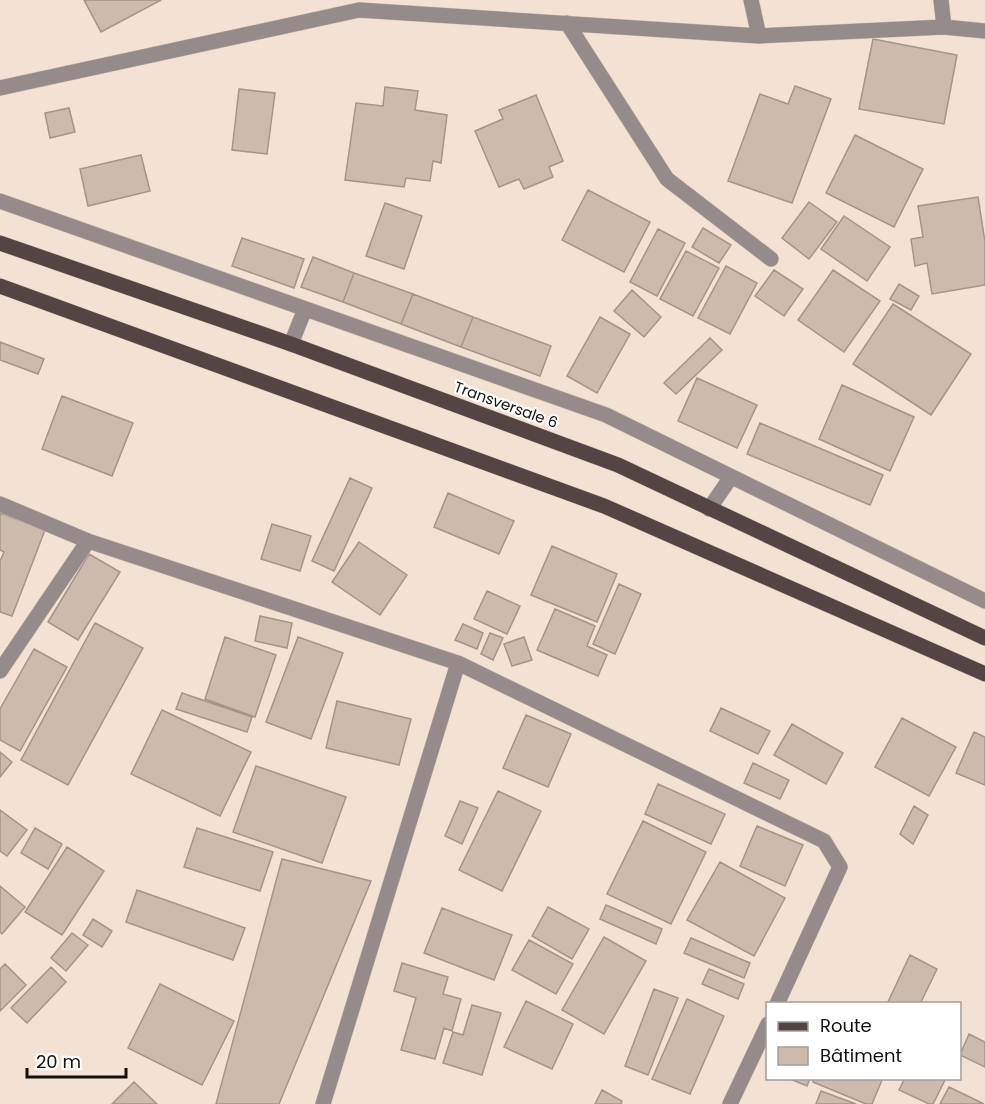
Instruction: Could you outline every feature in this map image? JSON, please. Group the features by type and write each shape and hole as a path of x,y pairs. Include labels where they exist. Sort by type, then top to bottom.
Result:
{"main road":[{"name":"Transversale 6","path":"0,243 291,344 618,465 985,639"},
{"path":"0,286 604,506 985,674"}],"street":[{"path":"751,0 759,36"},
{"path":"941,0 944,27"},
{"path":"0,88 359,10 759,36 944,27 985,30"},
{"path":"567,23 667,179 771,259"},
{"path":"0,201 606,415 985,601"},
{"path":"291,344 305,309"},
{"path":"709,509 731,477"},
{"path":"0,504 88,541 458,663 824,841 840,867 778,1002"},
{"path":"0,671 88,541"},
{"path":"323,1104 458,663"},
{"path":"730,1104 766,1028"}],"building":[{"path":"84,0 161,0 101,32"},
{"path":"873,39 957,55 944,124 859,109"},
{"path":"795,86 831,99 792,203 728,181 760,94 788,104"},
{"path":"385,87 418,91 415,110 447,115 441,163 433,161 430,181 406,178 404,187 345,180 356,103 383,106"},
{"path":"239,89 275,93 267,154 232,150"},
{"path":"536,95 563,161 549,167 553,177 524,189 519,179 499,187 475,131 503,119 499,110"},
{"path":"69,108 75,132 50,138 45,113"},
{"path":"855,135 923,169 894,227 826,193"},
{"path":"141,155 150,191 88,206 80,169"},
{"path":"588,190 650,222 624,272 562,240"},
{"path":"978,197 985,242 985,285 932,294 927,263 915,266 911,239 923,237 918,206"},
{"path":"809,202 837,222 809,259 782,238"},
{"path":"385,203 422,216 404,269 366,256"},
{"path":"844,216 890,247 867,281 821,249"},
{"path":"703,228 731,245 719,263 692,247"},
{"path":"658,229 685,243 657,296 630,282"},
{"path":"242,238 304,259 294,288 232,266"},
{"path":"686,251 719,268 693,316 660,299"},
{"path":"313,257 354,273 343,302 301,287"},
{"path":"726,266 757,283 730,334 698,318"},
{"path":"774,270 803,289 784,316 755,296"},
{"path":"833,270 880,301 844,352 798,320"},
{"path":"354,273 413,294 401,324 343,302"},
{"path":"899,284 919,296 911,310 890,299"},
{"path":"632,290 661,317 644,337 614,311"},
{"path":"413,294 473,317 461,347 401,324"},
{"path":"893,304 971,354 931,415 853,364"},
{"path":"473,317 551,346 540,376 461,347"},
{"path":"600,317 630,334 597,393 567,376"},
{"path":"710,338 722,350 676,394 664,383"},
{"path":"0,342 44,359 38,374 0,360"},
{"path":"697,378 757,405 737,448 678,421"},
{"path":"842,385 914,417 890,471 819,439"},
{"path":"62,396 133,423 112,476 42,449"},
{"path":"760,423 883,475 870,505 747,454"},
{"path":"350,478 372,488 334,571 312,561"},
{"path":"448,493 514,521 499,554 434,527"},
{"path":"0,513 45,530 12,616 0,612 0,561 4,552 0,550"},
{"path":"272,524 311,536 300,571 261,559"},
{"path":"359,542 407,575 380,615 332,582"},
{"path":"552,546 617,574 597,622 531,595"},
{"path":"89,554 120,572 78,640 48,622"},
{"path":"619,584 641,594 615,654 593,644"},
{"path":"487,591 520,606 507,634 474,619"},
{"path":"555,609 595,626 587,646 607,655 598,676 537,650"},
{"path":"260,616 292,623 287,648 255,641"},
{"path":"95,623 143,648 68,785 21,760"},
{"path":"463,624 483,633 477,649 455,640"},
{"path":"490,633 503,638 493,660 481,654"},
{"path":"225,637 276,655 255,717 205,699"},
{"path":"298,637 343,653 311,739 266,722"},
{"path":"524,637 532,660 512,666 504,644"},
{"path":"34,649 67,667 20,751 0,740 0,709"},
{"path":"182,693 252,717 247,732 176,709"},
{"path":"337,701 411,719 399,765 326,748"},
{"path":"721,708 770,731 758,754 710,731"},
{"path":"162,710 251,752 220,816 131,774"},
{"path":"526,715 571,734 548,787 503,768"},
{"path":"902,718 956,747 929,796 875,767"},
{"path":"792,724 843,753 826,784 774,755"},
{"path":"974,732 985,737 985,785 956,773"},
{"path":"0,752 12,762 0,777"},
{"path":"753,763 789,780 780,799 744,783"},
{"path":"256,766 346,797 322,863 233,832"},
{"path":"658,784 725,814 711,844 645,814"},
{"path":"498,791 541,811 502,891 459,870"},
{"path":"460,801 478,808 462,844 445,836"},
{"path":"914,806 928,815 913,844 900,834"},
{"path":"0,810 27,830 7,856 0,851"},
{"path":"643,821 706,852 671,924 607,894"},
{"path":"757,826 803,845 785,886 740,866"},
{"path":"35,828 62,844 48,869 21,853"},
{"path":"197,828 273,852 260,891 184,867"},
{"path":"67,847 104,871 62,935 25,912"},
{"path":"282,859 371,881 279,1104 216,1104"},
{"path":"720,862 785,898 754,956 687,920"},
{"path":"0,886 25,907 2,934 0,932"},
{"path":"137,890 245,928 233,960 126,922"},
{"path":"606,905 662,929 656,944 600,919"},
{"path":"548,907 589,929 572,959 532,936"},
{"path":"442,908 512,935 494,980 424,953"},
{"path":"93,919 112,931 102,947 83,935"},
{"path":"72,933 88,945 66,971 51,958"},
{"path":"604,937 646,961 604,1034 562,1010"},
{"path":"691,938 750,963 744,978 684,953"},
{"path":"529,940 573,964 556,994 512,970"},
{"path":"910,955 937,969 921,1002 888,1002"},
{"path":"402,963 448,977 443,994 461,999 452,1031 444,1028 435,1059 401,1050 416,998 394,991"},
{"path":"5,964 26,985 0,1011 0,969"},
{"path":"51,967 66,982 27,1023 11,1008"},
{"path":"709,969 744,984 738,999 702,984"},
{"path":"160,984 234,1021 202,1085 128,1048"},
{"path":"654,989 678,998 648,1075 625,1066"},
{"path":"687,999 724,1016 690,1094 652,1079"},
{"path":"526,1001 573,1024 552,1069 504,1047"},
{"path":"472,1005 501,1013 482,1075 443,1063 453,1032 463,1035"},
{"path":"969,1034 985,1042 985,1067 961,1055"},
{"path":"793,1080 809,1080 807,1086"},
{"path":"814,1080 882,1080 872,1104 866,1104 813,1082"},
{"path":"904,1080 945,1080 933,1104 899,1090"},
{"path":"134,1082 157,1104 112,1104"},
{"path":"949,1087 984,1104 940,1104"},
{"path":"602,1090 622,1101 621,1104 595,1104"},
{"path":"821,1091 856,1104 816,1104"}]}
